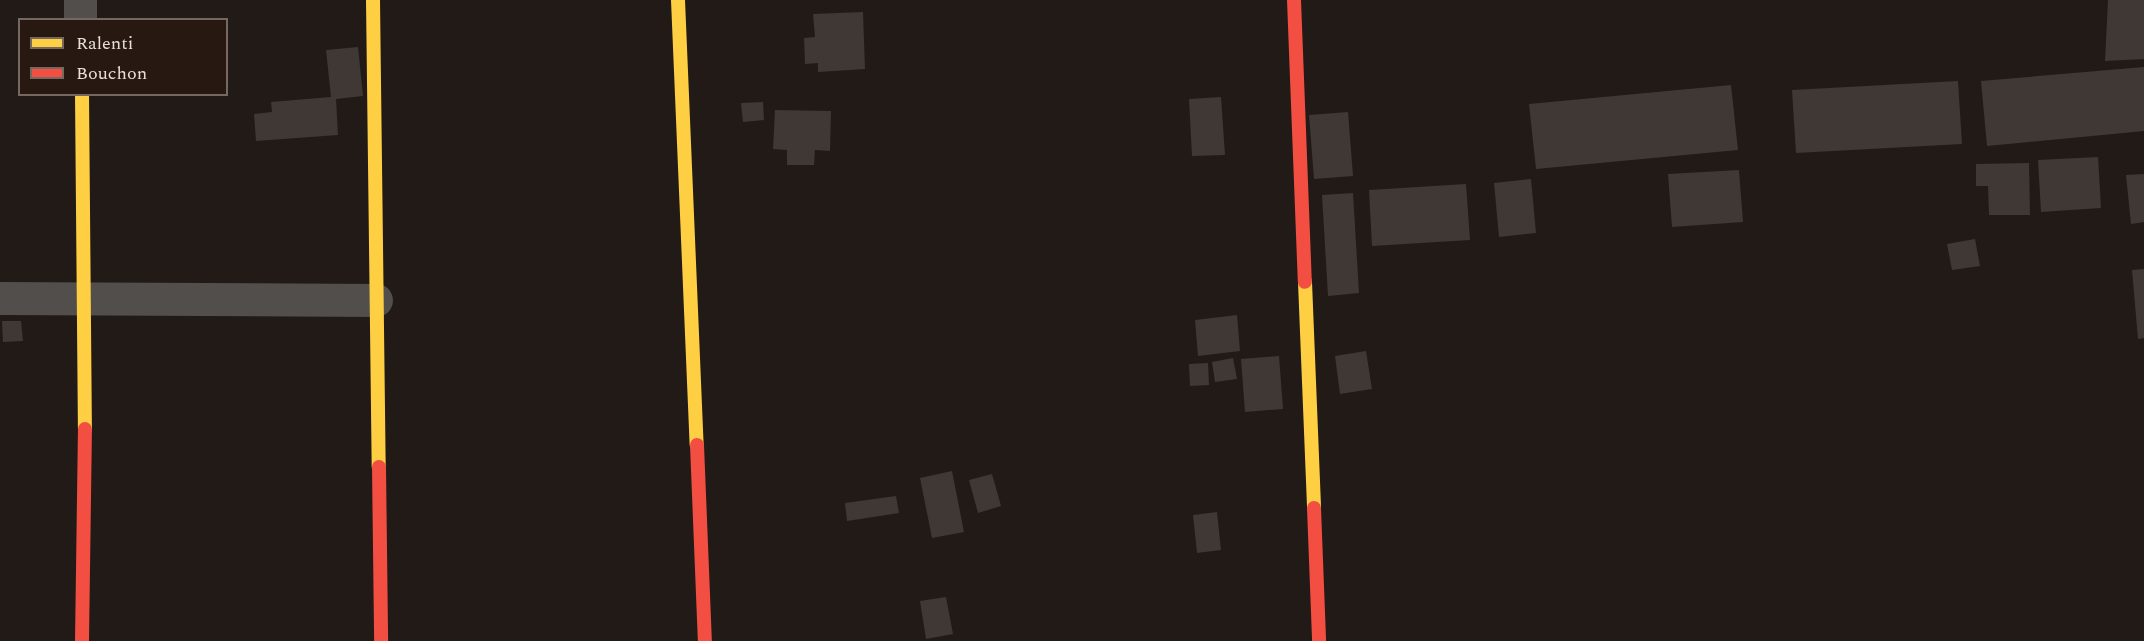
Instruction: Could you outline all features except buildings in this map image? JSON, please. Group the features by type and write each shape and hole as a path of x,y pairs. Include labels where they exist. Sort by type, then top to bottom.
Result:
{"street":[{"path":"80,0 80,18"},
{"path":"373,0 381,641"},
{"path":"678,0 705,641"},
{"path":"1294,0 1319,641"},
{"path":"82,96 87,300 82,641"},
{"path":"0,298 376,300"}],"traffic: slow":[{"path":"373,0 379,467"},
{"path":"678,0 697,445"},
{"path":"82,96 85,429"},
{"path":"1305,282 1314,508"}],"traffic: jam":[{"path":"1294,0 1305,282"},
{"path":"82,641 85,429"},
{"path":"697,445 705,641"},
{"path":"379,467 381,641"},
{"path":"1314,508 1319,641"}]}
